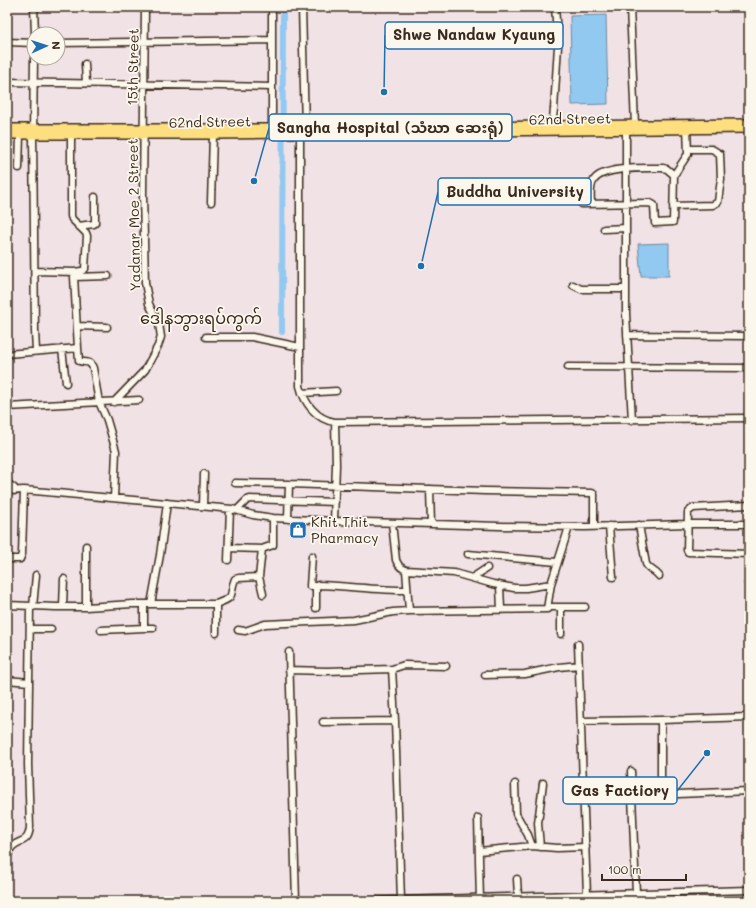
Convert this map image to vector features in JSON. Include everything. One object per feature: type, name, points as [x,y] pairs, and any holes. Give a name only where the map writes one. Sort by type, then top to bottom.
[{"type":"main road","name":"62nd Street","points":[[7,128],[33,131],[71,132],[552,129],[688,127],[749,123]]},
{"type":"main road","name":"62nd Street","points":[[626,128],[635,125],[749,129]]},
{"type":"main road","name":"62nd Street","points":[[144,131],[213,135],[275,130]]},
{"type":"main road","name":"62nd Street","points":[[7,135],[20,135],[33,131]]},
{"type":"street","points":[[34,7],[35,26]]},
{"type":"street","name":"15th Street","points":[[144,131],[146,42],[145,7]]},
{"type":"street","points":[[272,7],[272,86],[275,130]]},
{"type":"street","points":[[302,7],[299,130],[300,386],[306,401],[316,413],[328,422],[749,418]]},
{"type":"street","points":[[552,129],[558,46],[555,7]]},
{"type":"street","points":[[630,7],[635,125]]},
{"type":"street","points":[[66,43],[272,40]]},
{"type":"street","points":[[7,42],[26,43]]},
{"type":"street","points":[[85,64],[86,83]]},
{"type":"street","points":[[34,66],[33,131],[36,351]]},
{"type":"street","points":[[7,82],[272,86]]},
{"type":"street","points":[[582,204],[653,204],[654,222],[673,222],[674,175],[686,157],[688,149],[688,127]]},
{"type":"street","points":[[626,128],[626,289],[632,420]]},
{"type":"street","name":"Yadanar Moe 2 Street","points":[[114,402],[145,370],[158,346],[161,337],[159,324],[149,304],[146,292],[143,194],[144,131]]},
{"type":"street","points":[[71,132],[71,216],[87,236],[85,269],[74,275]]},
{"type":"street","points":[[19,168],[20,135]]},
{"type":"street","points":[[211,202],[213,135]]},
{"type":"street","points":[[673,206],[713,205],[718,202],[721,179],[720,154],[712,149],[688,149]]},
{"type":"street","points":[[591,204],[591,185],[595,178],[599,175],[627,168],[663,168],[667,169],[674,175]]},
{"type":"street","points":[[78,226],[95,223],[95,197]]},
{"type":"street","points":[[604,229],[626,228]]},
{"type":"street","points":[[35,271],[74,275],[108,276]]},
{"type":"street","points":[[74,275],[79,361],[88,362],[92,365],[99,402],[107,420],[116,451],[114,498]]},
{"type":"street","points":[[573,286],[581,288],[626,289]]},
{"type":"street","points":[[77,326],[106,327]]},
{"type":"street","points":[[627,336],[749,336]]},
{"type":"street","points":[[206,337],[252,337],[300,347]]},
{"type":"street","points":[[7,354],[78,348]]},
{"type":"street","points":[[62,349],[66,384]]},
{"type":"street","points":[[568,367],[749,368]]},
{"type":"street","points":[[302,392],[336,391]]},
{"type":"street","points":[[7,407],[139,400]]},
{"type":"street","points":[[334,521],[336,486],[335,422]]},
{"type":"street","points":[[203,506],[204,474]]},
{"type":"street","points":[[7,483],[14,488],[10,491]]},
{"type":"street","points":[[235,483],[485,492],[593,493],[594,526]]},
{"type":"street","points":[[288,519],[289,484]]},
{"type":"street","points":[[430,489],[431,524]]},
{"type":"street","points":[[7,559],[20,559],[22,554],[24,490]]},
{"type":"street","points":[[10,491],[24,490],[203,506],[237,510],[253,515],[288,519],[569,527],[749,524]]},
{"type":"street","points":[[237,510],[247,500],[335,502]]},
{"type":"street","points":[[151,604],[160,555],[167,503]]},
{"type":"street","points":[[749,505],[693,508],[688,512],[687,524],[688,552],[749,554]]},
{"type":"street","points":[[228,560],[230,509]]},
{"type":"street","points":[[229,548],[262,549],[273,545],[273,518]]},
{"type":"street","points":[[392,523],[396,560],[400,567],[406,570],[448,572],[500,586],[520,588],[551,584]]},
{"type":"street","points":[[639,525],[646,564],[659,576]]},
{"type":"street","points":[[609,526],[613,577]]},
{"type":"street","points":[[547,609],[551,584],[569,527]]},
{"type":"street","points":[[86,546],[86,607]]},
{"type":"street","points":[[262,549],[259,577],[263,594]]},
{"type":"street","points":[[468,554],[557,562]]},
{"type":"street","points":[[312,556],[310,586],[346,586],[378,590],[407,590]]},
{"type":"street","points":[[472,578],[487,568]]},
{"type":"street","points":[[406,570],[409,611]]},
{"type":"street","points":[[7,857],[13,846],[23,842],[29,833],[30,629],[36,575]]},
{"type":"street","points":[[7,606],[86,607],[144,604],[216,604],[231,596],[235,579],[259,577]]},
{"type":"street","points":[[63,607],[64,579]]},
{"type":"street","points":[[316,586],[316,608]]},
{"type":"street","points":[[500,586],[501,609]]},
{"type":"street","points":[[144,604],[144,628]]},
{"type":"street","points":[[216,604],[216,633]]},
{"type":"street","points":[[561,607],[561,634]]},
{"type":"street","points":[[238,630],[251,630],[265,624],[354,620],[393,612],[585,607]]},
{"type":"street","points":[[101,630],[153,628]]},
{"type":"street","points":[[30,629],[51,629]]},
{"type":"street","points":[[578,644],[587,895]]},
{"type":"street","points":[[289,652],[296,901]]},
{"type":"street","points":[[290,670],[327,671],[392,669],[404,665],[446,666]]},
{"type":"street","points":[[485,675],[525,674],[563,666],[579,665]]},
{"type":"street","points":[[392,669],[401,900]]},
{"type":"street","points":[[7,680],[29,682]]},
{"type":"street","points":[[581,721],[749,717]]},
{"type":"street","points":[[661,720],[661,794]]},
{"type":"street","points":[[323,722],[395,721]]},
{"type":"street","points":[[631,771],[636,893]]},
{"type":"street","points":[[540,847],[538,823],[543,783]]},
{"type":"street","points":[[514,784],[516,814],[532,846]]},
{"type":"street","points":[[583,798],[749,791]]},
{"type":"street","points":[[478,818],[480,900]]},
{"type":"street","points":[[479,851],[532,846],[586,847]]},
{"type":"street","points":[[517,879],[518,896]]},
{"type":"street","points":[[370,901],[480,900],[518,896],[749,890]]},
{"type":"water","points":[[606,15],[608,104],[572,105],[570,16]]},
{"type":"water","points":[[669,243],[669,276],[641,276],[638,244]]},
{"type":"waterway","points":[[282,332],[283,7]]},
{"type":"place","name":"Shwe Nandaw Kyaung","points":[[384,92]]},
{"type":"place","name":"Sangha Hospital (သံဃာ ဆေးရုံ)","points":[[254,181]]},
{"type":"place","name":"Buddha University","points":[[421,266]]},
{"type":"place","name":"Khit Thit Pharmacy","points":[[298,530]]},
{"type":"place","name":"Gas Factiory","points":[[707,753]]},
{"type":"district","name":"ဒေါနဘွားရပ်ကွက်","points":[[201,318]]}]
